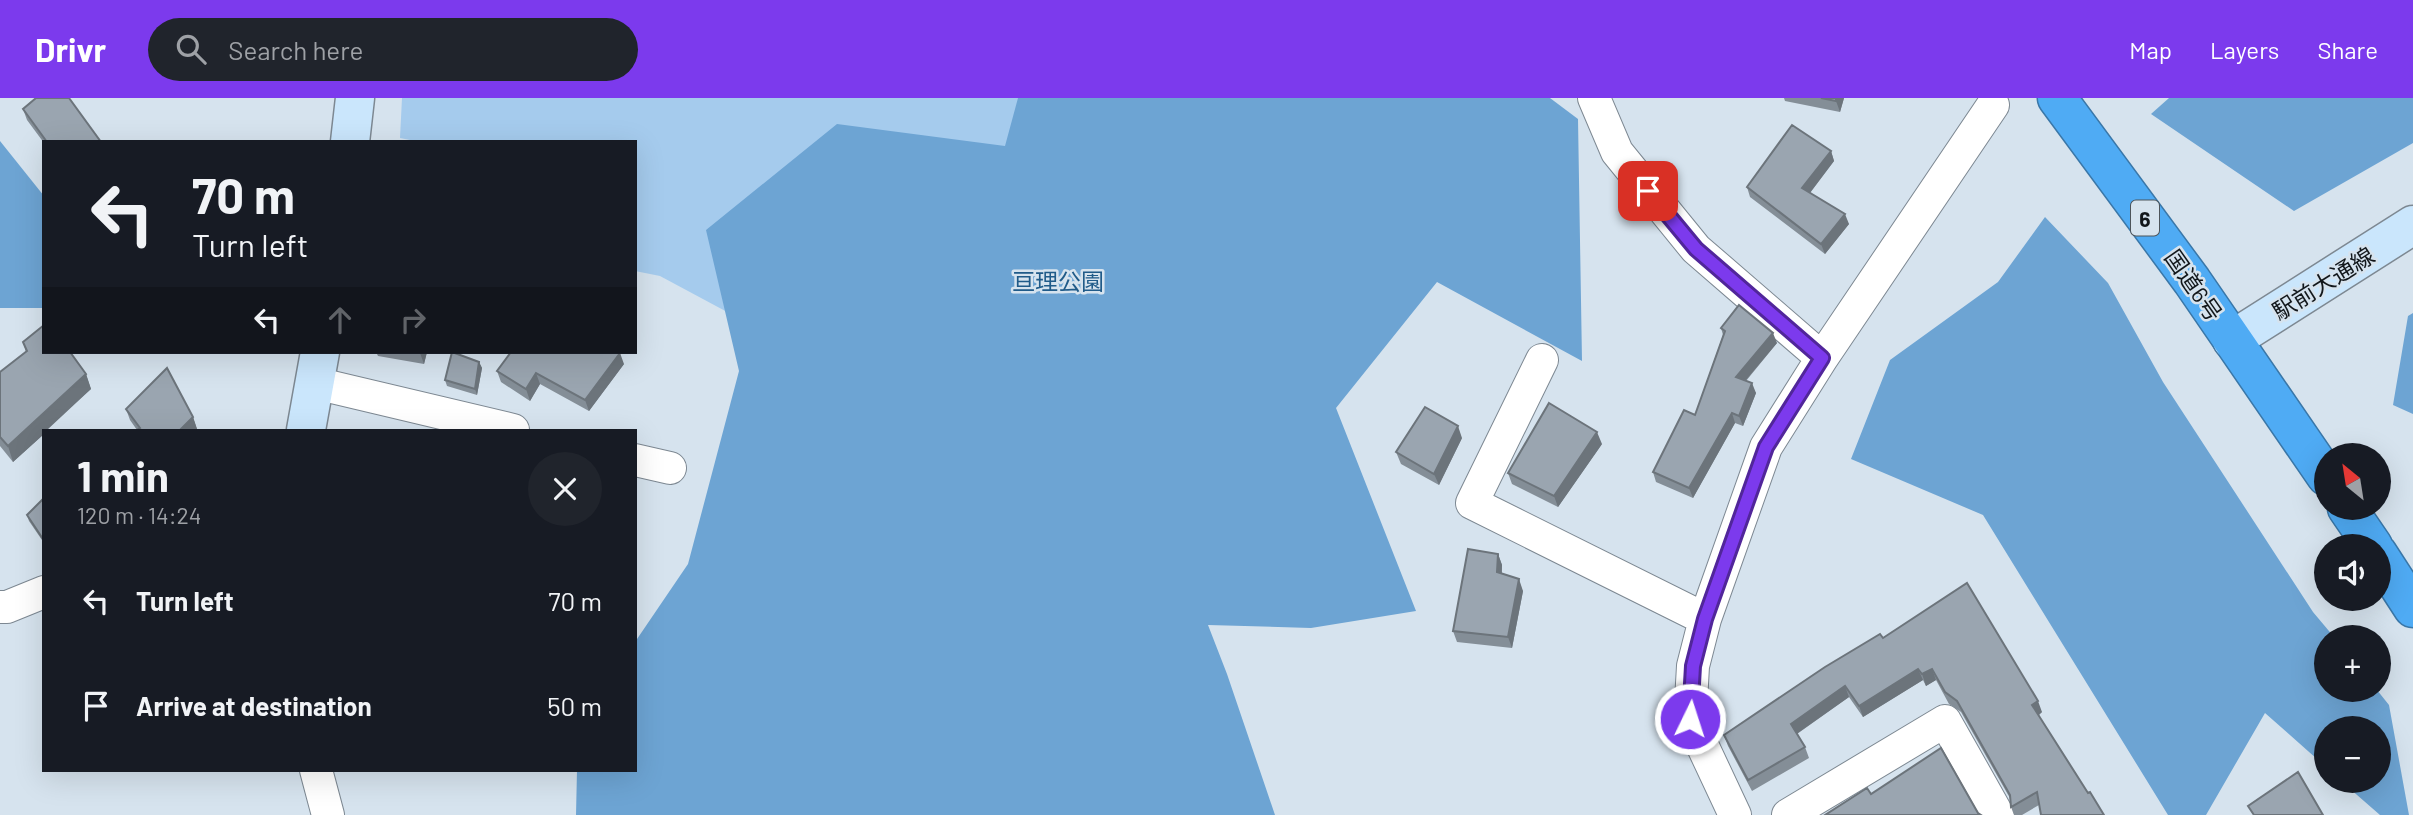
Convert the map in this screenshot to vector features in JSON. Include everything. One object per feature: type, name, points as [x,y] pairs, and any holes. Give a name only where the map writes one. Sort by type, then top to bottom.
[{"type":"highway","name":"国道6号","points":[[2057,98],[2314,459]]},
{"type":"highway","points":[[2391,574],[2413,608]]},
{"type":"main road","points":[[350,140],[355,98]]},
{"type":"main road","name":"駅前大通線","points":[[2232,340],[2413,225]]},
{"type":"main road","points":[[306,429],[317,367]]},
{"type":"street","points":[[1594,98],[1617,152],[1696,249],[1822,358]]},
{"type":"street","points":[[1735,815],[1690,719],[1693,666],[1705,619],[1766,447],[1822,358],[1993,105]]},
{"type":"street","points":[[1542,360],[1472,503],[1705,619]]},
{"type":"street","points":[[317,367],[510,429]]},
{"type":"street","points":[[637,460],[670,468]]},
{"type":"street","points":[[0,607],[7,607],[42,593]]},
{"type":"street","points":[[1788,815],[1945,721],[1998,815]]},
{"type":"street","points":[[317,772],[328,815]]},
{"type":"green space","name":"亘理公園","points":[[402,98],[1526,98],[1086,504],[660,276],[637,271],[637,140],[400,138]]},
{"type":"shaded area","points":[[1018,98],[1550,98],[1578,119],[1582,361],[1437,282],[1336,408],[1416,611],[1311,628],[1208,625],[1275,815],[576,815],[577,772],[637,772],[637,639],[688,564],[739,371],[706,230],[837,124],[1005,146]]},
{"type":"shaded area","points":[[2169,98],[2413,98],[2413,143],[2294,211],[2151,114]]},
{"type":"shaded area","points":[[0,141],[42,194],[42,308],[0,308]]},
{"type":"shaded area","points":[[2045,217],[2108,283],[2163,382],[2324,625],[2314,625],[2314,702],[2387,702],[2391,716],[2314,716],[2314,756],[2265,713],[2206,815],[2168,815],[1983,515],[1851,459],[1890,360],[1998,282]]},
{"type":"shaded area","points":[[2413,313],[2413,414],[2393,405],[2408,316]]},
{"type":"shaded area","points":[[2391,716],[2409,815],[2380,815],[2355,793],[2391,793]]},
{"type":"building","points":[[36,98],[69,98],[100,140],[46,140],[23,109]]},
{"type":"building","points":[[1792,125],[1831,151],[1802,188],[1845,214],[1821,244],[1747,187]]},
{"type":"building","points":[[1739,305],[1773,333],[1736,377],[1752,383],[1739,416],[1732,413],[1689,488],[1653,472],[1684,410],[1695,415],[1725,331],[1721,328]]},
{"type":"building","points":[[42,327],[42,354],[71,354],[86,374],[8,446],[0,437],[0,372],[27,351],[23,342]]},
{"type":"building","points":[[452,354],[479,362],[475,389],[445,380]]},
{"type":"building","points":[[510,354],[619,354],[585,400],[536,373],[526,389],[497,371]]},
{"type":"building","points":[[167,368],[193,417],[181,429],[138,429],[126,409]]},
{"type":"building","points":[[1549,403],[1597,432],[1554,496],[1508,473]]},
{"type":"building","points":[[1425,407],[1458,426],[1434,474],[1396,452]]},
{"type":"building","points":[[42,500],[42,538],[27,515]]},
{"type":"building","points":[[1468,549],[1498,554],[1497,572],[1519,579],[1508,637],[1453,631]]},
{"type":"building","points":[[1967,583],[2038,701],[2032,705],[2104,815],[2041,815],[2037,792],[2011,807],[2010,795],[1957,701],[1945,692],[1932,669],[1922,674],[1918,669],[1859,706],[1845,686],[1791,724],[1805,747],[1748,780],[1724,735],[1825,667],[1880,634],[1883,638]]},
{"type":"building","points":[[1941,748],[1981,815],[1825,815],[1867,788],[1871,794]]},
{"type":"building","points":[[2298,772],[2323,815],[2254,815],[2248,806]]},
{"type":"route","points":[[1648,191],[1696,249],[1822,358],[1766,447],[1705,619],[1693,666],[1690,719]]}]
